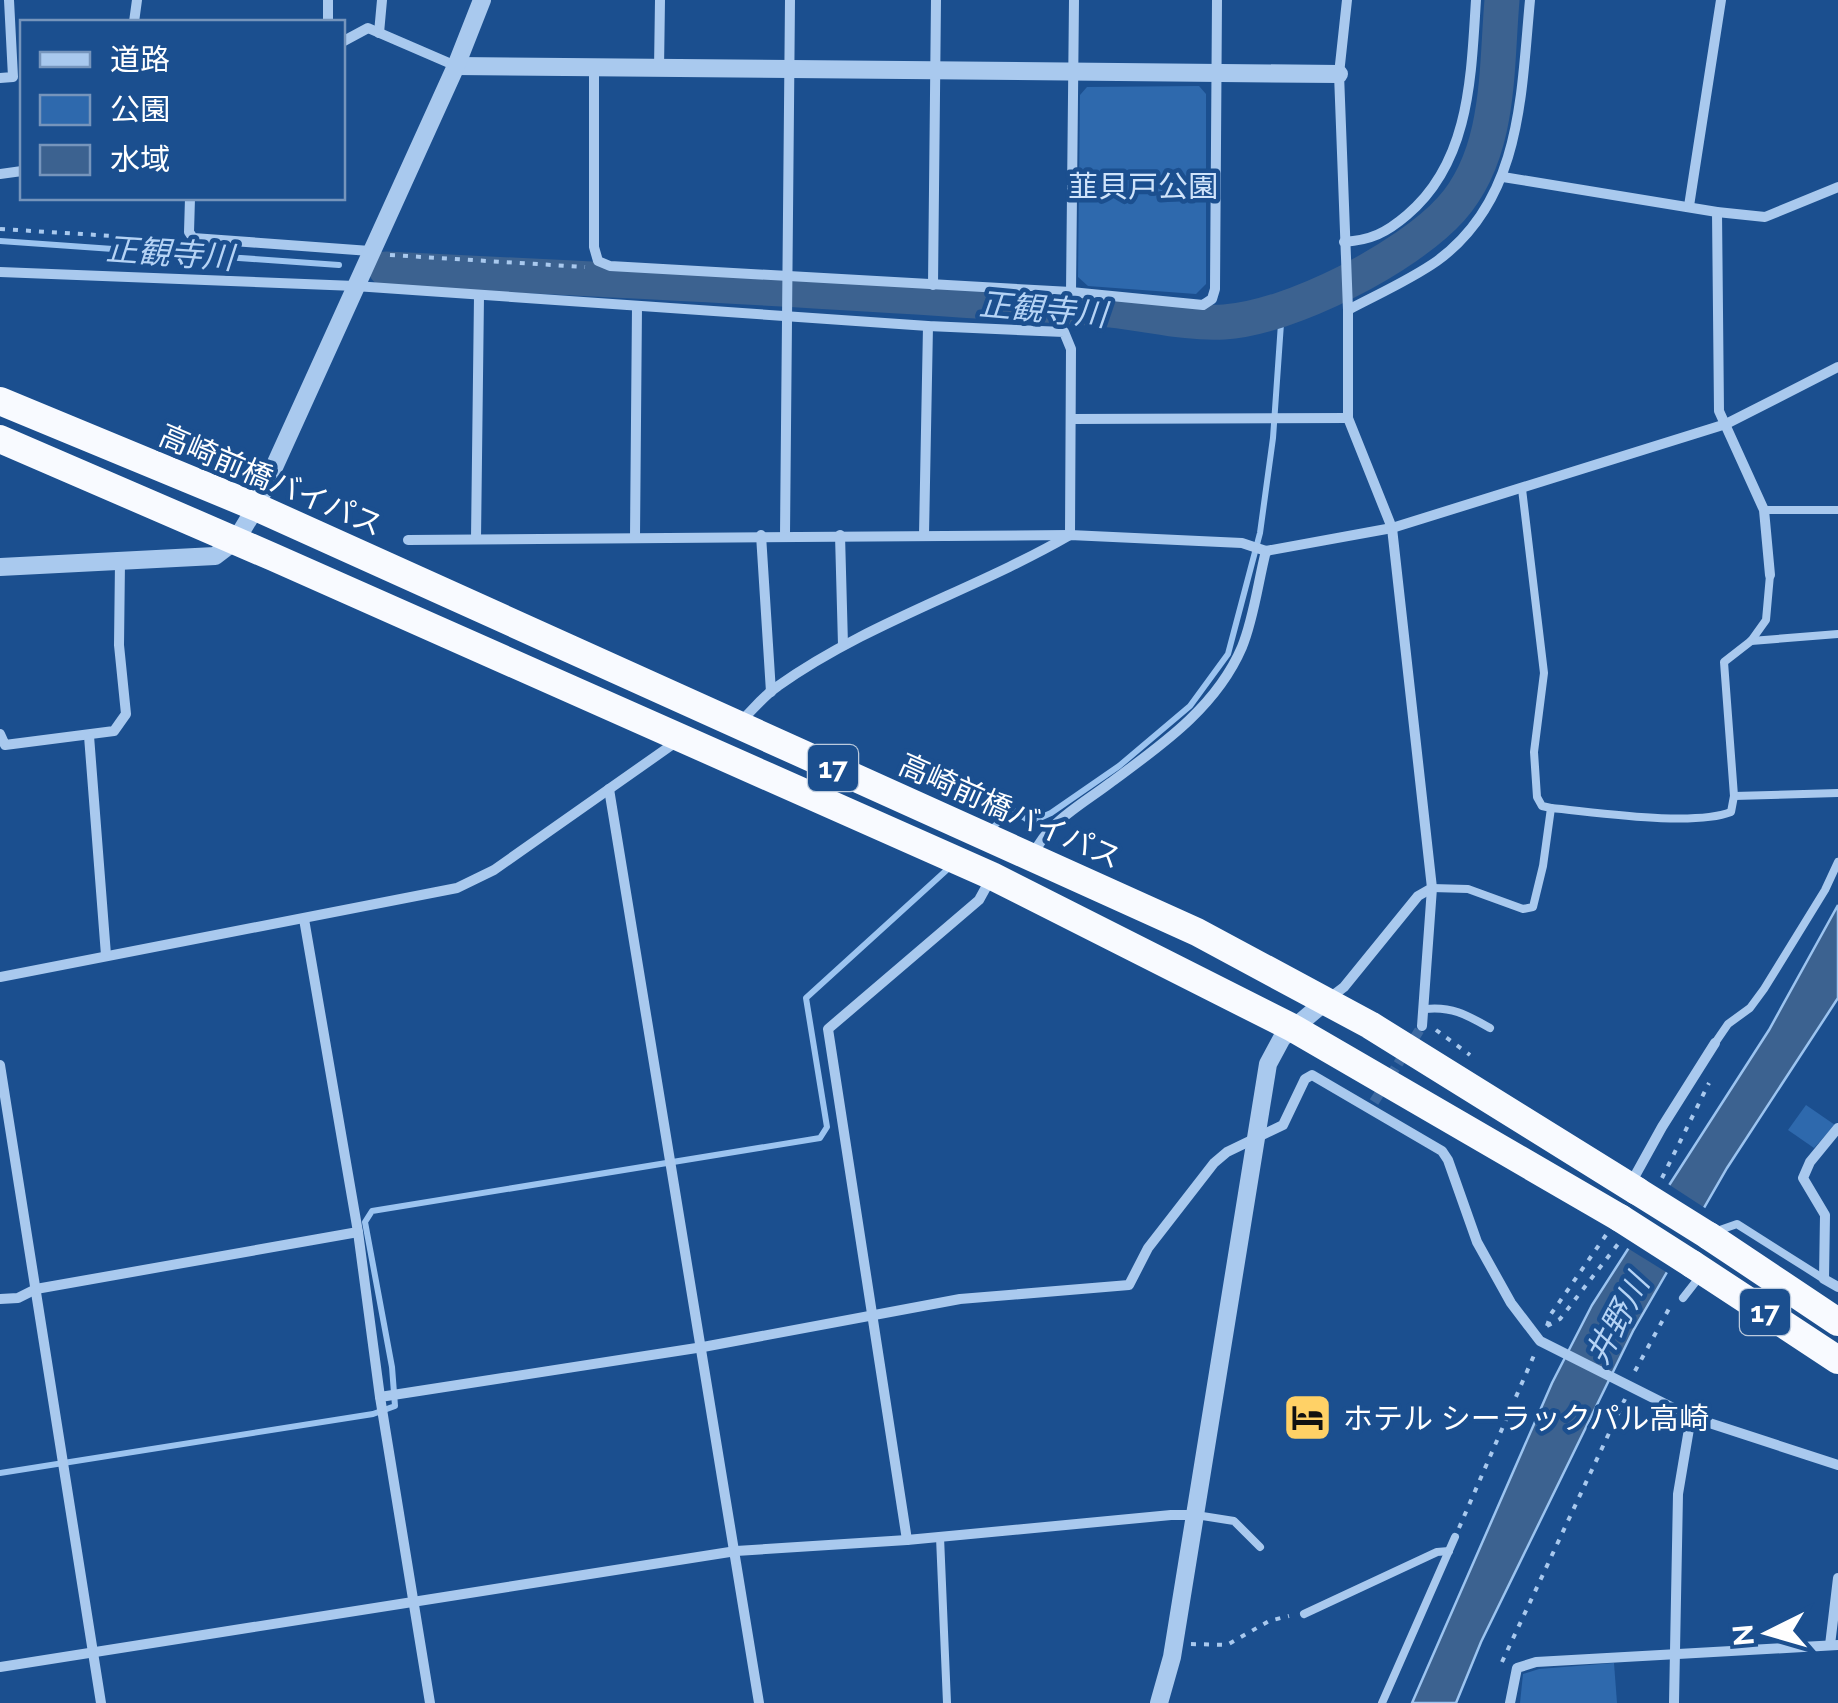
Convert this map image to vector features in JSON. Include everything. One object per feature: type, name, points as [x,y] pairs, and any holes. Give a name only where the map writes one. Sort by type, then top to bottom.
[{"type":"highway","name":"高崎前橋バイパス","points":[[0,401],[256,506],[1197,932],[1327,1000],[1709,1236],[1838,1322]]},
{"type":"highway","name":"17","points":[[0,439],[992,876],[1292,1027],[1614,1224],[1698,1268],[1838,1360]]},
{"type":"street","points":[[0,78],[13,77],[17,37],[9,0]]},
{"type":"street","points":[[379,33],[382,0]]},
{"type":"street","points":[[0,567],[215,556],[236,540],[256,506],[456,66],[482,0]]},
{"type":"street","points":[[659,68],[660,0]]},
{"type":"street","points":[[785,534],[790,0]]},
{"type":"street","points":[[933,284],[936,0]]},
{"type":"street","points":[[1072,292],[1074,0]]},
{"type":"street","points":[[594,68],[594,247],[598,261],[610,266],[1072,292],[1203,305],[1212,299],[1215,289],[1217,0]]},
{"type":"street","points":[[1348,0],[1338,74],[1348,310],[1348,418],[1392,528],[1432,888],[1427,1027]]},
{"type":"street","points":[[1344,242],[1372,240],[1395,225],[1420,203],[1445,169],[1465,114],[1476,0]]},
{"type":"street","points":[[1348,310],[1438,260],[1490,202],[1517,128],[1530,0]]},
{"type":"street","points":[[1689,206],[1721,0]]},
{"type":"street","points":[[345,40],[368,28],[456,66],[1338,74]]},
{"type":"street","points":[[1502,176],[1717,212],[1765,216],[1838,187]]},
{"type":"street","points":[[190,200],[192,238],[370,251]]},
{"type":"street","points":[[1717,212],[1720,411],[1764,510],[1770,576]]},
{"type":"street","points":[[0,272],[355,286],[1064,332],[1070,349],[1070,535]]},
{"type":"street","points":[[476,539],[479,296]]},
{"type":"street","points":[[635,537],[637,306]]},
{"type":"street","points":[[924,534],[928,326]]},
{"type":"street","points":[[408,540],[785,534],[1070,535],[1244,544],[1265,550],[1392,528],[1726,424],[1838,367]]},
{"type":"street","points":[[1072,419],[1348,418]]},
{"type":"street","points":[[840,534],[843,645]]},
{"type":"street","points":[[761,535],[771,692]]},
{"type":"street","points":[[736,726],[771,692],[843,645],[1070,535]]},
{"type":"street","points":[[1032,856],[1048,829],[1160,746],[1219,687],[1243,644],[1265,550]]},
{"type":"street","points":[[0,734],[4,745],[90,736],[114,731],[126,714],[119,645],[120,562]]},
{"type":"street","points":[[90,736],[106,955]]},
{"type":"street","points":[[0,977],[458,888],[494,870],[682,738]]},
{"type":"street","points":[[609,789],[759,1703]]},
{"type":"street","points":[[907,1540],[828,1029],[979,900],[992,876]]},
{"type":"street","points":[[1159,1703],[1172,1657],[1268,1064],[1292,1027],[1344,986],[1418,896],[1432,888]]},
{"type":"street","points":[[304,919],[358,1232],[380,1397],[430,1703]]},
{"type":"street","points":[[1633,1189],[1662,1126],[1715,1043]]},
{"type":"street","points":[[0,1065],[101,1703]]},
{"type":"street","points":[[380,1397],[703,1347],[960,1299],[1128,1285],[1148,1248],[1214,1163],[1227,1152],[1283,1124],[1306,1080],[1312,1076],[1371,1106],[1442,1151],[1476,1242],[1511,1303],[1542,1343],[1625,1391],[1691,1418],[1838,1465]]},
{"type":"street","points":[[1838,1128],[1810,1162],[1803,1178],[1825,1215],[1824,1278],[1838,1287]]},
{"type":"street","points":[[0,1299],[18,1298],[36,1289],[358,1232]]},
{"type":"street","points":[[1674,1703],[1678,1494],[1691,1418]]},
{"type":"street","points":[[0,1666],[736,1551],[1194,1515]]},
{"type":"street","points":[[1510,1703],[1516,1668],[1536,1662],[1834,1645],[1838,1578]]},
{"type":"lane","points":[[1522,489],[1544,674],[1534,752],[1534,777],[1542,806],[1638,817],[1710,817],[1732,812],[1724,662],[1751,640],[1766,620],[1770,576]]},
{"type":"lane","points":[[1764,510],[1838,510]]},
{"type":"lane","points":[[1751,640],[1838,634]]},
{"type":"lane","points":[[1734,796],[1838,793]]},
{"type":"lane","points":[[1432,888],[1468,889],[1523,909],[1533,907],[1544,866],[1551,808]]},
{"type":"lane","points":[[1715,1043],[1764,989],[1838,862]]},
{"type":"lane","points":[[1425,1009],[1459,1010],[1490,1028]]},
{"type":"lane","points":[[1709,1236],[1737,1224],[1824,1278]]},
{"type":"lane","points":[[1683,1298],[1698,1268]]},
{"type":"lane","points":[[1194,1515],[1234,1522],[1260,1547]]},
{"type":"lane","points":[[940,1537],[947,1703]]},
{"type":"lane","points":[[1382,1703],[1455,1537]]},
{"type":"lane","points":[[1304,1614],[1437,1552],[1449,1550]]},
{"type":"path","points":[[0,229],[192,238]]},
{"type":"path","points":[[370,251],[585,267],[598,261]]},
{"type":"path","points":[[1427,1027],[1470,1054]]},
{"type":"path","points":[[1455,1537],[1542,1343],[1551,1314],[1614,1224]]},
{"type":"path","points":[[1634,1374],[1674,1300],[1683,1298]]},
{"type":"path","points":[[1547,1326],[1560,1319]]},
{"type":"path","points":[[1500,1671],[1503,1656],[1625,1391]]},
{"type":"path","points":[[1191,1644],[1227,1645],[1269,1621],[1304,1614]]},
{"type":"green space","name":"韮貝戸公園","points":[[1199,86],[1206,94],[1206,284],[1196,294],[1088,286],[1078,277],[1080,95],[1087,87]]},
{"type":"green space","points":[[1806,1105],[1835,1125],[1814,1148],[1788,1130]]},
{"type":"green space","points":[[1614,1663],[1617,1703],[1520,1703],[1523,1674],[1539,1669]]},
{"type":"water","name":"井野川","points":[[1838,905],[1838,998],[1727,1168],[1633,1331],[1481,1642],[1456,1703],[1412,1703],[1552,1383],[1592,1305],[1769,1030]]},
{"type":"pier","points":[[1665,1182],[1708,1210],[1671,1275],[1624,1246]]},
{"type":"waterway","name":"正観寺川","points":[[386,269],[1054,305],[1196,322],[1251,318],[1281,310],[1346,282],[1406,247],[1451,209],[1467,187],[1488,137],[1502,0]]},
{"type":"waterway","name":"正観寺川","points":[[0,241],[339,265]]},
{"type":"waterway","points":[[989,831],[1012,810],[1031,822],[1051,813],[1119,766],[1190,706],[1228,654],[1260,533],[1273,438],[1282,309]]},
{"type":"waterway","points":[[0,1473],[373,1414],[395,1406],[392,1367],[365,1222],[372,1211],[820,1138],[827,1127],[806,998],[950,867]]},
{"type":"tunnel","points":[[1374,1102],[1422,1026]]},
{"type":"place","name":"ホテル シーラックパル高崎","points":[[1308,1418]]}]
